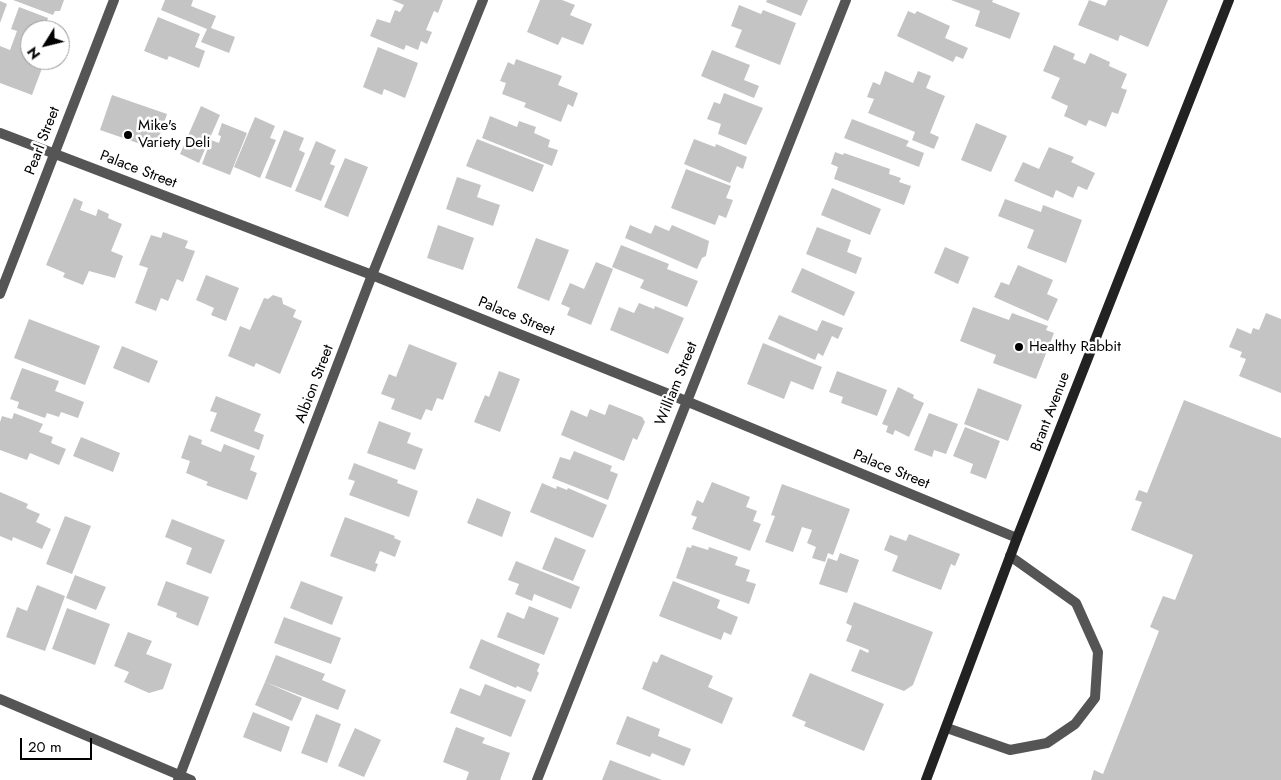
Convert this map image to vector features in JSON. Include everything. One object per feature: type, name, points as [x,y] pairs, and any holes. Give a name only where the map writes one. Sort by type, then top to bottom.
[{"type":"main road","name":"Brant Avenue","points":[[926,780],[1010,556],[1229,0]]},
{"type":"street","name":"Pearl Street","points":[[0,294],[114,0]]},
{"type":"street","name":"Albion Street","points":[[179,778],[372,276],[483,0]]},
{"type":"street","name":"William Street","points":[[536,780],[846,0]]},
{"type":"street","name":"Palace Street","points":[[0,133],[372,276],[686,401],[1017,538]]},
{"type":"street","points":[[947,728],[1010,750],[1047,742],[1074,724],[1095,698],[1098,652],[1076,603],[1010,556]]},
{"type":"street","points":[[0,699],[179,778],[191,780]]},
{"type":"building","points":[[13,0],[64,0],[60,11],[55,11],[53,15]]},
{"type":"building","points":[[165,0],[193,0],[191,6],[216,16],[211,28],[235,37],[229,53],[201,42],[207,29],[161,10]]},
{"type":"building","points":[[392,0],[443,0],[438,13],[434,11],[426,30],[432,32],[427,44],[421,41],[418,50],[406,45],[404,50],[370,36],[377,19],[390,23],[395,10],[400,12],[404,5]]},
{"type":"building","points":[[540,0],[562,0],[575,5],[570,15],[592,24],[583,45],[562,37],[558,45],[527,32]]},
{"type":"building","points":[[767,0],[808,0],[801,16],[766,2]]},
{"type":"building","points":[[951,0],[993,0],[992,2],[1020,13],[1010,39],[975,26],[980,11]]},
{"type":"building","points":[[1089,0],[1105,6],[1108,0],[1168,0],[1148,47],[1120,35],[1118,41],[1078,25]]},
{"type":"building","points":[[0,1],[7,4],[0,23]]},
{"type":"building","points":[[739,5],[761,14],[763,10],[796,23],[780,65],[735,47],[742,30],[731,26]]},
{"type":"building","points":[[19,7],[48,18],[47,20],[20,20],[20,70],[41,70],[32,95],[0,83],[0,46],[10,50],[17,31],[11,29]]},
{"type":"building","points":[[908,11],[915,14],[917,11],[950,26],[945,38],[968,48],[963,59],[956,56],[953,62],[897,36]]},
{"type":"building","points":[[158,17],[200,34],[195,47],[205,51],[199,68],[169,56],[167,60],[144,51]]},
{"type":"building","points":[[1054,45],[1075,54],[1073,59],[1085,64],[1090,53],[1110,62],[1109,66],[1127,74],[1121,88],[1127,90],[1118,114],[1112,112],[1106,127],[1089,120],[1086,126],[1064,116],[1068,106],[1051,98],[1060,78],[1043,71]]},
{"type":"building","points":[[378,47],[418,63],[405,98],[384,89],[382,95],[363,87]]},
{"type":"building","points":[[712,50],[750,65],[744,80],[759,86],[754,98],[701,76]]},
{"type":"building","points":[[516,59],[562,76],[558,85],[578,93],[573,107],[568,104],[561,122],[524,107],[526,103],[502,94],[506,83],[500,81],[508,62],[514,65]]},
{"type":"building","points":[[885,71],[913,83],[918,71],[931,76],[926,88],[945,96],[930,133],[939,137],[934,149],[912,140],[915,132],[868,113],[874,99],[867,97],[873,82],[880,85]]},
{"type":"building","points":[[724,93],[763,108],[746,145],[718,134],[721,124],[707,119],[714,102],[720,104]]},
{"type":"building","points":[[112,95],[167,114],[155,149],[100,130]]},
{"type":"building","points":[[201,106],[220,115],[199,163],[180,154]]},
{"type":"building","points":[[490,116],[517,127],[519,121],[536,127],[534,133],[550,140],[548,147],[558,150],[552,166],[482,138]]},
{"type":"building","points":[[255,117],[275,126],[270,138],[276,140],[260,178],[234,167]]},
{"type":"building","points":[[852,119],[909,141],[906,146],[924,153],[919,167],[844,138]]},
{"type":"building","points":[[222,123],[247,133],[230,175],[202,164],[211,140],[219,143],[221,136],[218,135]]},
{"type":"building","points":[[976,123],[1007,136],[991,172],[961,160]]},
{"type":"building","points":[[284,130],[304,138],[299,150],[305,153],[291,188],[265,178]]},
{"type":"building","points":[[477,139],[544,165],[533,192],[466,166]]},
{"type":"building","points":[[694,139],[715,147],[716,144],[747,157],[743,169],[737,166],[730,183],[684,164]]},
{"type":"building","points":[[316,141],[336,150],[330,164],[335,166],[321,201],[295,191]]},
{"type":"building","points":[[1049,147],[1074,157],[1071,162],[1095,173],[1087,190],[1078,186],[1073,198],[1056,190],[1053,198],[1014,181],[1023,162],[1039,169]]},
{"type":"building","points":[[835,152],[843,155],[844,153],[890,169],[889,174],[901,178],[899,182],[911,186],[904,205],[834,179],[838,167],[831,164]]},
{"type":"building","points":[[345,158],[368,167],[348,217],[324,207]]},
{"type":"building","points":[[686,169],[731,186],[726,198],[733,200],[726,218],[719,215],[715,225],[671,208]]},
{"type":"building","points":[[457,177],[481,185],[477,197],[500,205],[493,226],[446,209]]},
{"type":"building","points":[[832,188],[881,209],[870,235],[821,215]]},
{"type":"building","points":[[74,198],[83,202],[80,210],[96,216],[98,209],[109,214],[108,218],[122,224],[111,251],[123,256],[115,278],[89,271],[83,285],[63,277],[65,273],[46,265]]},
{"type":"building","points":[[1005,199],[1041,212],[1043,205],[1082,220],[1066,263],[1027,248],[1034,230],[998,216]]},
{"type":"building","points":[[438,225],[474,238],[463,270],[427,258]]},
{"type":"building","points":[[630,225],[651,234],[655,225],[669,231],[672,225],[709,241],[706,256],[702,258],[697,269],[625,238]]},
{"type":"building","points":[[817,227],[851,240],[847,252],[862,258],[856,274],[806,254]]},
{"type":"building","points":[[163,232],[188,241],[185,248],[195,251],[183,282],[177,279],[168,301],[161,298],[156,311],[135,303],[148,268],[139,265],[151,235],[161,238]]},
{"type":"building","points":[[536,238],[569,250],[549,301],[517,288]]},
{"type":"building","points":[[621,245],[669,264],[667,269],[698,281],[687,307],[640,288],[644,280],[612,267]]},
{"type":"building","points":[[945,247],[969,257],[958,284],[934,273]]},
{"type":"building","points":[[596,262],[613,269],[591,325],[567,315],[570,308],[561,304],[570,283],[584,289]]},
{"type":"building","points":[[1018,265],[1053,280],[1047,294],[1058,299],[1048,321],[994,297],[1001,282],[1009,285]]},
{"type":"building","points":[[802,268],[855,292],[844,316],[791,292]]},
{"type":"building","points":[[206,275],[239,288],[226,321],[211,315],[214,308],[196,300]]},
{"type":"building","points":[[273,295],[282,298],[283,304],[296,310],[293,317],[302,321],[280,374],[256,363],[254,367],[228,356],[240,326],[250,330],[264,298],[268,299]]},
{"type":"building","points":[[639,303],[654,309],[655,306],[684,318],[668,354],[610,330],[619,307],[634,313]]},
{"type":"building","points":[[973,307],[1009,320],[1012,313],[1048,326],[1046,330],[1054,333],[1036,379],[993,363],[996,355],[960,341]]},
{"type":"building","points":[[1266,313],[1281,319],[1281,393],[1239,376],[1246,359],[1240,357],[1242,352],[1229,347],[1237,328],[1251,334],[1253,328],[1259,330]]},
{"type":"building","points":[[779,315],[817,331],[822,320],[843,328],[838,339],[832,336],[823,356],[818,353],[815,360],[768,339]]},
{"type":"building","points":[[29,319],[100,346],[85,385],[14,358]]},
{"type":"building","points":[[763,343],[822,367],[813,390],[791,381],[784,399],[747,384]]},
{"type":"building","points":[[409,344],[457,363],[443,400],[437,398],[432,411],[426,409],[421,420],[391,409],[395,399],[381,394],[389,374],[396,377]]},
{"type":"building","points":[[122,346],[158,361],[149,383],[113,368]]},
{"type":"building","points":[[22,368],[59,381],[55,391],[84,402],[78,418],[61,412],[59,417],[47,413],[45,418],[17,408],[19,402],[10,399]]},
{"type":"building","points":[[499,371],[520,379],[500,432],[474,422],[485,395],[489,397]]},
{"type":"building","points":[[837,371],[887,390],[877,416],[841,403],[843,397],[829,392]]},
{"type":"building","points":[[898,387],[914,395],[913,398],[924,403],[909,437],[895,430],[893,435],[886,432],[888,426],[882,424]]},
{"type":"building","points":[[978,388],[1022,405],[1008,441],[964,424]]},
{"type":"building","points":[[216,396],[261,414],[254,431],[264,435],[259,450],[210,431],[217,413],[210,411]]},
{"type":"building","points":[[1184,400],[1281,438],[1281,780],[1091,780],[1094,770],[1103,774],[1159,631],[1150,627],[1163,596],[1175,600],[1193,555],[1131,530],[1142,502],[1135,500],[1139,490],[1147,493]]},
{"type":"building","points":[[609,404],[642,417],[645,422],[637,440],[633,438],[624,461],[561,435],[571,410],[587,417],[590,409],[605,415]]},
{"type":"building","points":[[14,413],[43,424],[39,432],[53,437],[51,443],[66,449],[59,465],[30,453],[27,460],[0,450],[0,422],[2,416],[12,419]]},
{"type":"building","points":[[929,413],[958,424],[946,454],[934,450],[932,457],[914,450]]},
{"type":"building","points":[[379,421],[411,433],[407,443],[423,449],[415,470],[367,453]]},
{"type":"building","points":[[965,427],[1000,441],[986,479],[970,473],[973,464],[953,456]]},
{"type":"building","points":[[189,435],[202,440],[201,444],[221,452],[224,444],[255,456],[250,470],[257,473],[247,500],[206,485],[208,482],[186,473],[190,461],[181,458]]},
{"type":"building","points":[[81,437],[120,453],[113,472],[73,456]]},
{"type":"building","points":[[574,451],[612,466],[610,471],[618,474],[608,500],[552,478],[560,457],[570,460]]},
{"type":"building","points":[[354,463],[398,480],[397,483],[418,491],[409,517],[349,495],[355,481],[348,479]]},
{"type":"building","points":[[712,482],[750,497],[746,507],[757,511],[753,521],[761,524],[750,551],[692,529],[697,517],[691,515],[697,500],[703,503]]},
{"type":"building","points":[[542,483],[556,489],[557,486],[567,490],[568,488],[607,505],[593,538],[530,512]]},
{"type":"building","points":[[782,484],[850,509],[833,555],[828,553],[825,562],[812,558],[816,547],[807,543],[812,530],[802,527],[793,552],[765,542],[775,516],[771,515]]},
{"type":"building","points":[[0,492],[28,504],[26,508],[40,514],[36,522],[51,529],[42,549],[13,537],[12,541],[0,536]]},
{"type":"building","points":[[477,498],[511,512],[502,537],[467,523]]},
{"type":"building","points":[[65,516],[91,526],[72,574],[46,564]]},
{"type":"building","points":[[345,517],[395,536],[394,538],[401,541],[395,557],[380,551],[375,563],[378,564],[375,572],[330,556]]},
{"type":"building","points":[[172,519],[225,540],[211,574],[186,564],[192,548],[165,537]]},
{"type":"building","points":[[909,534],[960,554],[955,566],[951,564],[941,590],[892,571],[898,556],[884,550],[890,535],[906,541]]},
{"type":"building","points":[[555,537],[586,550],[573,581],[542,569]]},
{"type":"building","points":[[692,545],[708,550],[709,547],[738,557],[735,565],[750,570],[746,581],[756,584],[749,604],[676,578],[687,547],[691,548]]},
{"type":"building","points":[[840,553],[859,560],[847,593],[819,584],[828,558],[837,561]]},
{"type":"building","points":[[516,561],[580,587],[571,609],[534,594],[532,601],[515,594],[519,584],[508,580]]},
{"type":"building","points":[[75,575],[106,587],[96,610],[66,598]]},
{"type":"building","points":[[166,581],[209,597],[198,626],[176,617],[177,613],[157,605]]},
{"type":"building","points":[[301,581],[343,597],[332,625],[290,608]]},
{"type":"building","points":[[673,581],[720,600],[717,608],[738,617],[731,635],[724,632],[721,640],[659,616]]},
{"type":"building","points":[[37,585],[65,596],[45,651],[6,637],[17,607],[27,611]]},
{"type":"building","points":[[854,602],[933,632],[913,685],[904,691],[851,671],[860,649],[868,653],[869,650],[846,641],[852,626],[846,623]]},
{"type":"building","points":[[529,606],[559,618],[544,655],[497,637],[507,612],[524,619]]},
{"type":"building","points":[[67,608],[110,624],[95,665],[52,649]]},
{"type":"building","points":[[284,617],[341,638],[331,664],[274,643]]},
{"type":"building","points":[[128,632],[152,641],[146,654],[172,664],[163,689],[149,693],[124,682],[129,672],[114,666]]},
{"type":"building","points":[[481,639],[540,664],[537,671],[539,673],[531,692],[517,686],[516,688],[469,668]]},
{"type":"building","points":[[661,654],[713,676],[708,687],[733,698],[722,724],[642,689],[653,661],[657,663]]},
{"type":"building","points":[[276,655],[325,674],[322,680],[346,690],[338,710],[265,682]]},
{"type":"building","points":[[810,673],[884,704],[864,751],[804,726],[806,722],[792,716]]},
{"type":"building","points":[[265,682],[302,698],[292,721],[255,705]]},
{"type":"building","points":[[485,684],[526,700],[511,737],[450,713],[460,688],[480,696]]},
{"type":"building","points":[[253,712],[290,727],[281,752],[243,737]]},
{"type":"building","points":[[316,714],[341,724],[327,763],[301,753]]},
{"type":"building","points":[[627,716],[660,729],[658,736],[691,749],[684,766],[652,753],[650,757],[616,744]]},
{"type":"building","points":[[456,727],[485,738],[482,743],[510,753],[500,780],[466,780],[469,772],[443,762]]},
{"type":"building","points":[[355,728],[381,740],[364,777],[338,766]]},
{"type":"building","points":[[610,760],[662,780],[602,780]]},
{"type":"place","name":"Mike's Variety Deli","points":[[128,135]]},
{"type":"place","name":"Healthy Rabbit","points":[[1019,347]]}]
